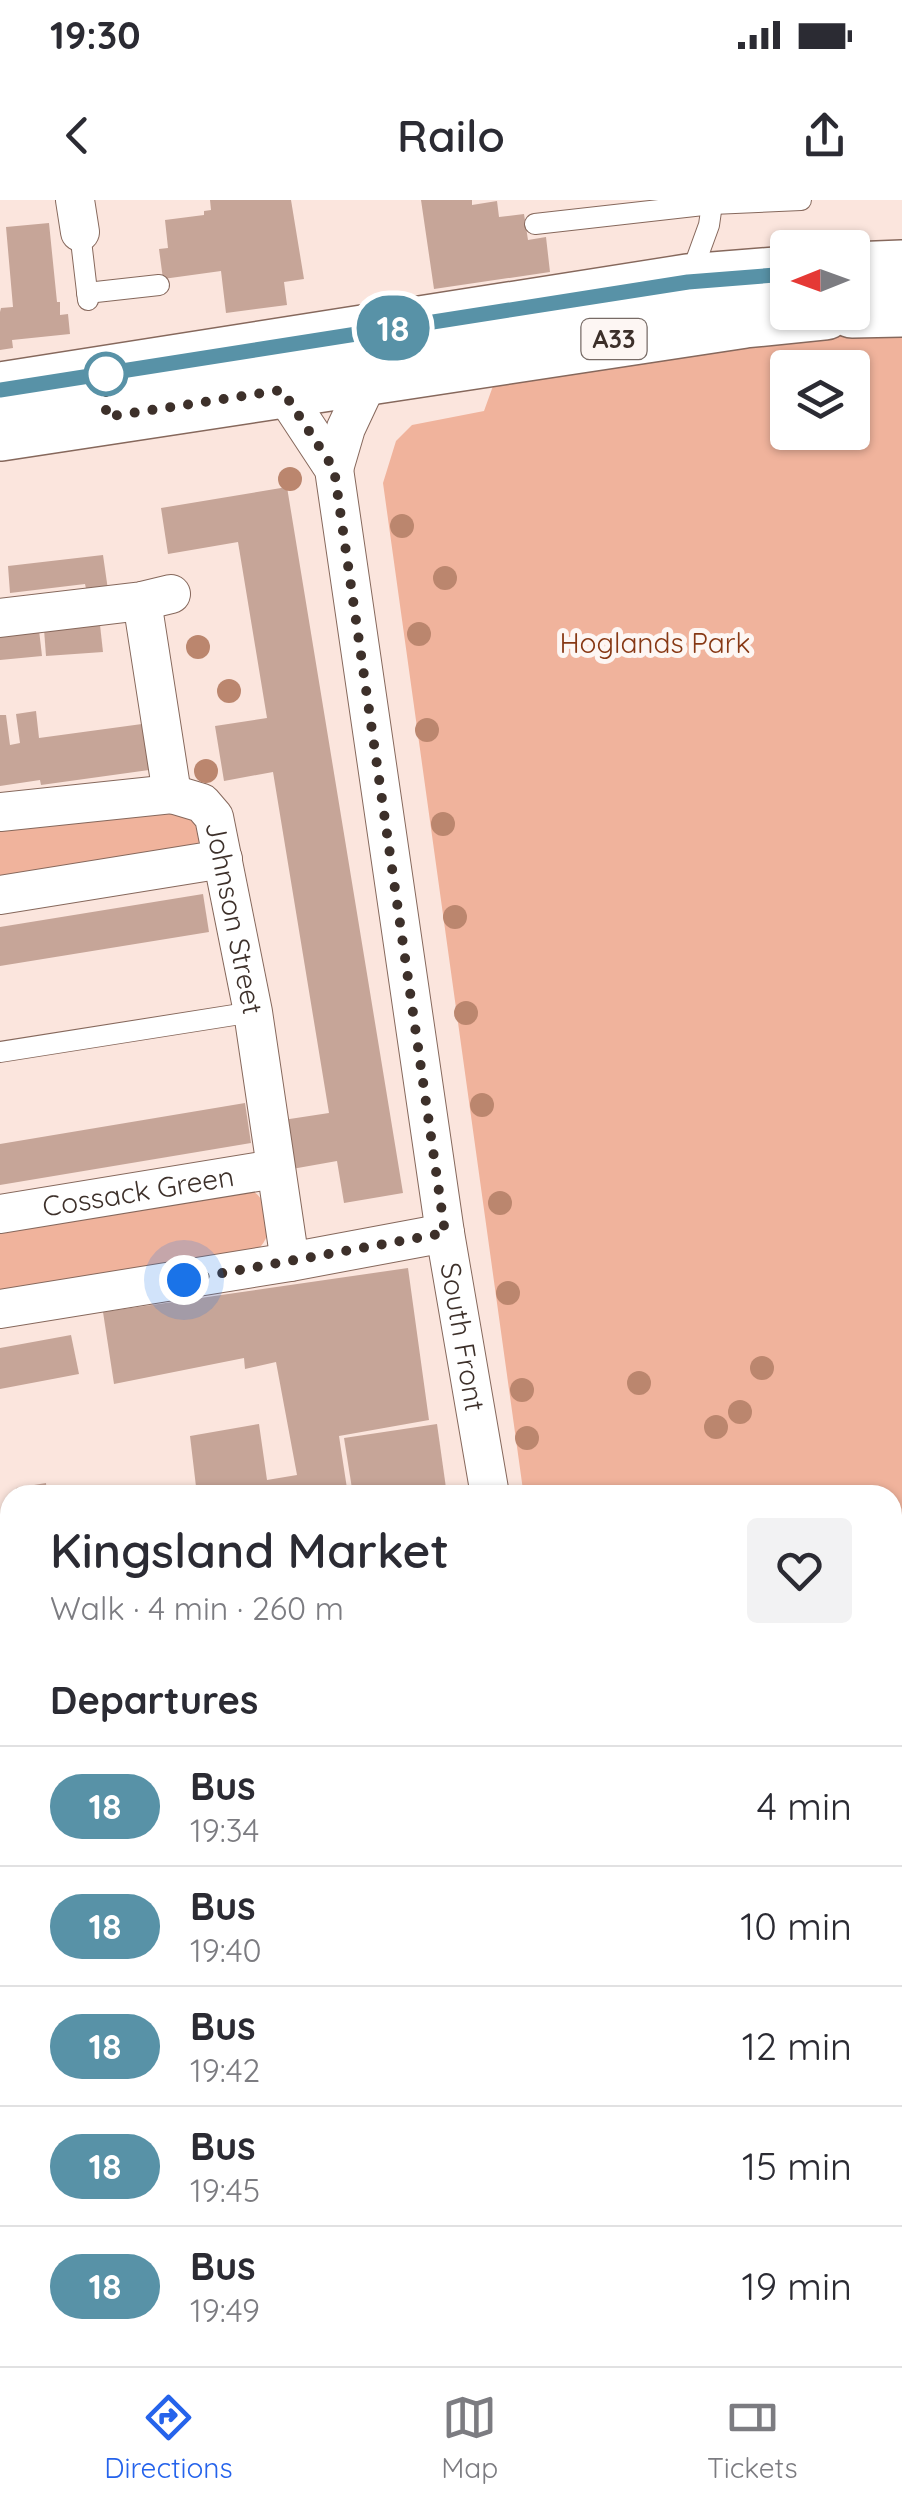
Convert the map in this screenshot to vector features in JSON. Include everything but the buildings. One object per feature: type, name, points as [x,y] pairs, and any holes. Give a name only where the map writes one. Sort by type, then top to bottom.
[{"type":"main road","points":[[870,269],[902,268]]},
{"type":"main road","name":"A33","points":[[0,433],[688,282],[770,275]]},
{"type":"main road","points":[[870,310],[902,309]]},
{"type":"main road","name":"A33","points":[[0,390],[289,368],[368,379],[770,318]]},
{"type":"street","name":"South Front","points":[[289,368],[334,469],[445,1233],[488,1485]]},
{"type":"street","name":"South Front","points":[[334,469],[346,428],[368,379]]},
{"type":"street","name":"Johnson Street","points":[[0,618],[156,598],[172,794],[202,803],[214,816],[253,1012],[290,1262]]},
{"type":"street","points":[[0,812],[172,794]]},
{"type":"street","points":[[0,895],[224,859]]},
{"type":"street","name":"Cossack Green","points":[[0,1214],[275,1169]]},
{"type":"street","points":[[0,1309],[445,1233]]},
{"type":"lane","points":[[535,224],[712,204],[801,200]]},
{"type":"lane","points":[[688,282],[710,225],[712,204]]},
{"type":"lane","points":[[79,209],[87,296],[158,285]]},
{"type":"lane","points":[[0,1052],[253,1012]]},
{"type":"green space","name":"Hoglands Park","points":[[846,333],[902,333],[902,1485],[522,1485],[383,483],[396,441],[412,425],[484,411],[493,386],[690,347]]},
{"type":"green space","points":[[164,809],[184,813],[202,824],[201,840],[190,851],[0,882],[0,824]]},
{"type":"green space","points":[[244,1186],[261,1199],[269,1218],[266,1237],[252,1254],[0,1297],[0,1227]]},
{"type":"bus line","name":"18","points":[[0,390],[688,282],[770,275]]},
{"type":"route","points":[[106,374],[106,417],[282,390],[334,469],[445,1233],[184,1280]]}]
